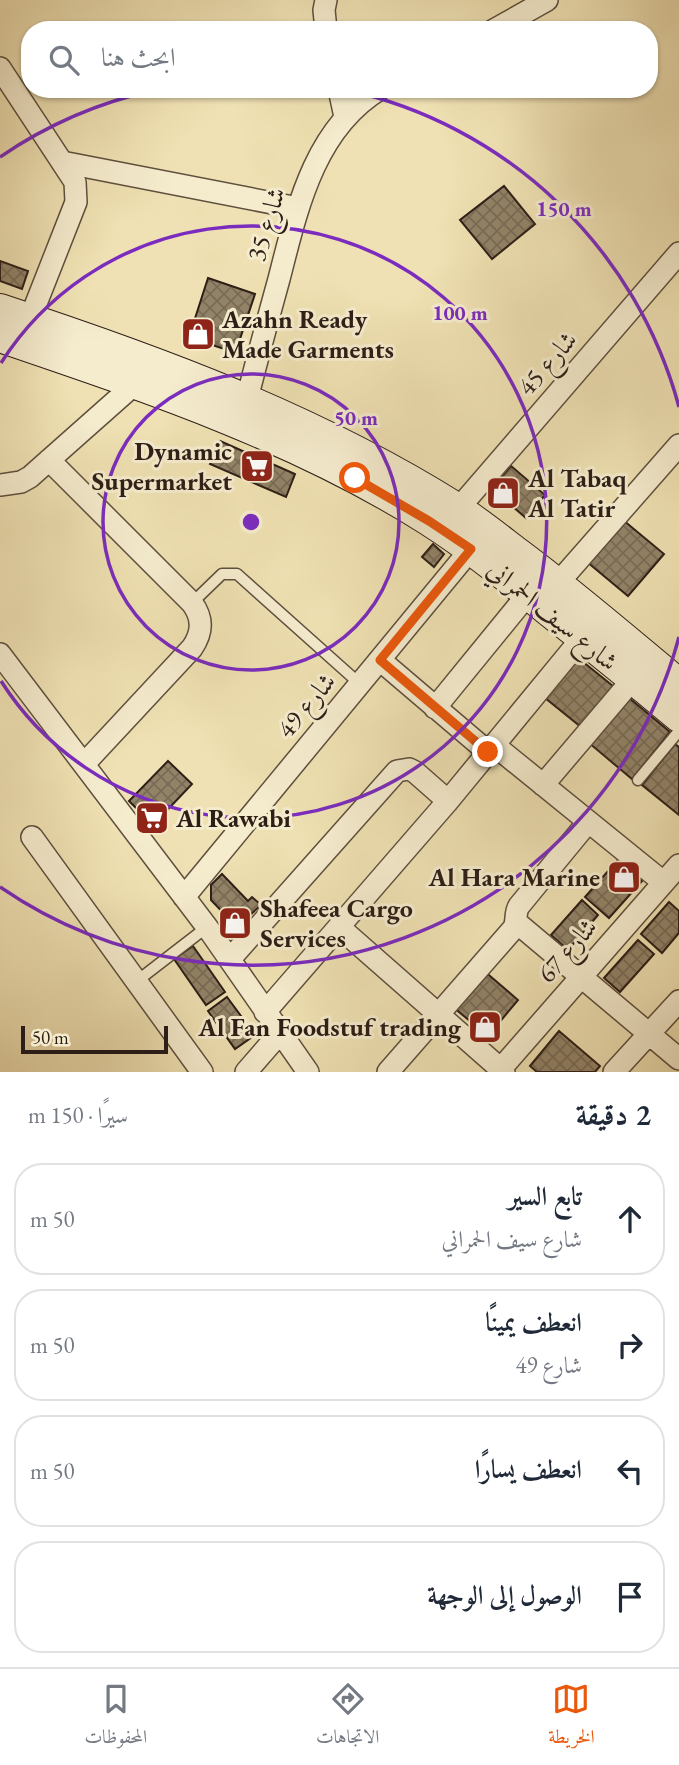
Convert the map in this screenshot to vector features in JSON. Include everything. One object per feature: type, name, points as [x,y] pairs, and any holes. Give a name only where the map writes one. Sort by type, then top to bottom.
[{"type":"street","points":[[325,21],[326,0]]},
{"type":"street","points":[[510,21],[547,0]]},
{"type":"street","points":[[0,68],[75,182],[76,202],[30,319]]},
{"type":"street","points":[[341,98],[345,117]]},
{"type":"street","name":"شارع 35","points":[[247,399],[298,208],[327,142],[345,117],[367,98]]},
{"type":"street","points":[[62,162],[298,208]]},
{"type":"street","name":"شارع 45","points":[[458,509],[679,253]]},
{"type":"street","name":"شارع سيف الحمراني","points":[[0,309],[136,355],[247,399],[334,438],[403,475],[458,509],[675,673]]},
{"type":"street","name":"شارع سيف الحمراني","points":[[0,337],[136,383],[282,443],[335,468],[429,521],[471,549],[679,717]]},
{"type":"street","points":[[0,485],[20,482],[30,477],[136,383]]},
{"type":"street","points":[[558,583],[679,445]]},
{"type":"street","points":[[49,460],[192,603],[198,611],[201,630],[192,648],[84,764]]},
{"type":"street","name":"شارع 49","points":[[184,897],[471,549]]},
{"type":"street","points":[[435,708],[528,594]]},
{"type":"street","points":[[265,1012],[447,802],[582,638]]},
{"type":"street","points":[[0,654],[208,928],[279,1034],[308,1072]]},
{"type":"street","points":[[380,660],[435,708],[543,785],[663,883]]},
{"type":"street","points":[[543,785],[633,679]]},
{"type":"street","points":[[230,959],[397,771],[403,769],[415,772],[447,802]]},
{"type":"street","points":[[388,1072],[513,929],[519,906],[588,822]]},
{"type":"street","points":[[33,837],[202,1072]]},
{"type":"street","name":"شارع 67","points":[[501,1071],[679,865]]},
{"type":"street","points":[[516,922],[679,1059]]},
{"type":"street","points":[[339,927],[501,1071]]},
{"type":"street","points":[[614,1072],[679,1001]]},
{"type":"street","points":[[246,1072],[279,1034]]},
{"type":"lane","points":[[192,603],[222,574],[237,574],[360,684]]},
{"type":"lane","points":[[638,780],[679,731]]},
{"type":"lane","points":[[137,981],[208,928]]},
{"type":"building","points":[[504,186],[535,224],[492,259],[460,220]]},
{"type":"building","points":[[0,261],[28,271],[22,289],[0,281]]},
{"type":"building","points":[[208,278],[255,294],[238,345],[224,349],[189,337]]},
{"type":"building","points":[[220,441],[295,474],[286,497],[210,464]]},
{"type":"building","points":[[511,466],[545,495],[526,518],[498,494],[496,483]]},
{"type":"building","points":[[623,520],[664,554],[628,596],[587,562]]},
{"type":"building","points":[[433,544],[444,554],[434,567],[422,557]]},
{"type":"building","points":[[572,653],[619,691],[586,731],[539,693]]},
{"type":"building","points":[[628,697],[670,732],[632,779],[589,743]]},
{"type":"building","points":[[675,744],[679,747],[679,815],[642,785]]},
{"type":"building","points":[[168,761],[192,784],[153,825],[129,801]]},
{"type":"building","points":[[618,860],[642,881],[609,918],[585,897]]},
{"type":"building","points":[[222,874],[248,901],[252,897],[261,905],[237,927],[211,900],[211,885]]},
{"type":"building","points":[[582,900],[598,915],[568,950],[551,935]]},
{"type":"building","points":[[669,902],[679,911],[679,933],[662,953],[641,934]]},
{"type":"building","points":[[638,940],[654,954],[620,992],[604,978]]},
{"type":"building","points":[[193,946],[225,992],[206,1005],[174,959]]},
{"type":"building","points":[[483,970],[518,1000],[488,1036],[453,1007]]},
{"type":"building","points":[[227,997],[255,1035],[235,1049],[208,1011]]},
{"type":"building","points":[[559,1031],[600,1066],[595,1072],[537,1072],[530,1066]]},
{"type":"place","name":"Azahn Ready Made Garments","points":[[198,334]]},
{"type":"place","name":"Dynamic Supermarket","points":[[257,466]]},
{"type":"place","name":"Al Tabaq Al Tatir","points":[[503,493]]},
{"type":"place","name":"Al Rawabi","points":[[152,818]]},
{"type":"place","name":"Al Hara Marine","points":[[624,877]]},
{"type":"place","name":"Shafeea Cargo Services","points":[[235,923]]},
{"type":"place","name":"Al Fan Foodstuf trading","points":[[485,1027]]},
{"type":"route","points":[[355,478],[471,549],[380,660],[488,752]]}]
